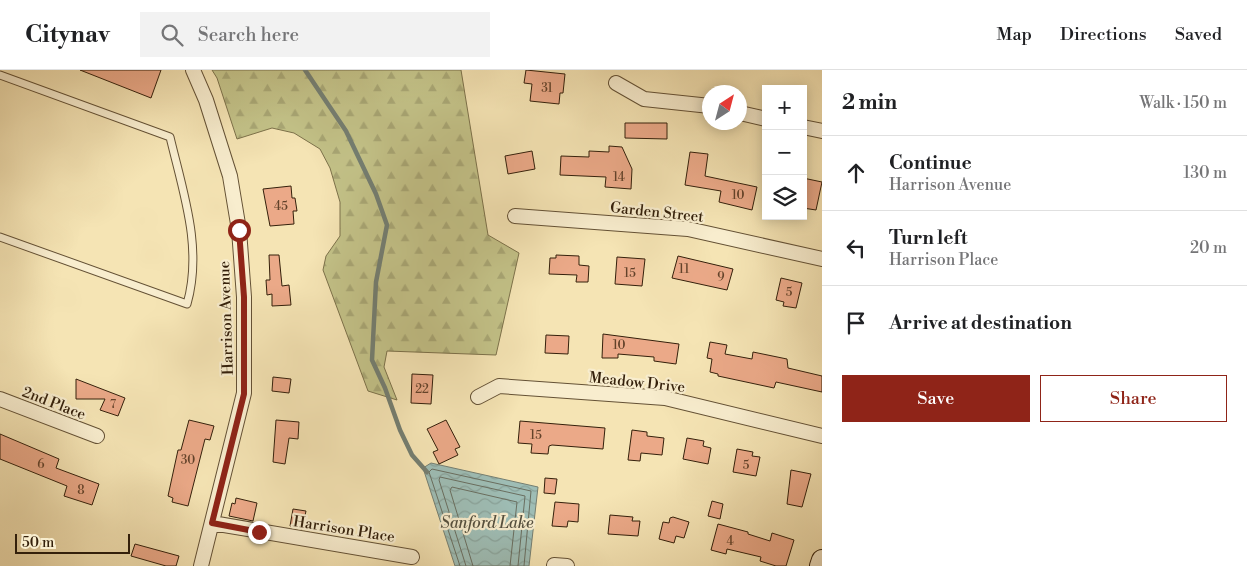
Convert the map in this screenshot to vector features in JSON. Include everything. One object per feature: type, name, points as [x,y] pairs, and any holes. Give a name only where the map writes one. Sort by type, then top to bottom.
[{"type":"street","name":"Harrison Avenue","points":[[193,70],[206,100],[230,176],[239,230],[244,297],[244,394],[201,566]]},
{"type":"street","points":[[616,83],[644,99],[702,105]]},
{"type":"street","points":[[747,115],[762,118]]},
{"type":"street","points":[[807,128],[822,131]]},
{"type":"street","name":"Garden Street","points":[[515,216],[688,229],[822,259]]},
{"type":"street","name":"Meadow Drive","points":[[478,397],[500,386],[665,398],[822,436]]},
{"type":"street","name":"2nd Place","points":[[0,399],[97,436]]},
{"type":"street","name":"Harrison Place","points":[[212,523],[412,557]]},
{"type":"street","points":[[820,566],[822,560]]},
{"type":"lane","points":[[0,74],[170,137],[193,238],[194,274],[187,304],[0,237]]},
{"type":"green space","points":[[212,70],[461,70],[488,235],[519,253],[496,355],[387,351],[384,367],[397,400],[368,391],[323,270],[326,256],[340,236],[340,202],[330,168],[320,149],[294,133],[272,128],[237,139],[217,78]]},
{"type":"water","name":"Sanford Lake","points":[[431,463],[538,487],[529,566],[455,566],[423,468]]},
{"type":"building","points":[[80,70],[161,70],[151,98]]},
{"type":"building","points":[[526,70],[565,74],[563,93],[560,93],[559,104],[530,101],[532,84],[524,83]]},
{"type":"building","points":[[625,123],[667,123],[667,139],[625,138]]},
{"type":"building","points":[[609,146],[622,147],[632,169],[631,189],[605,187],[606,177],[560,175],[561,156],[589,157],[589,151],[609,152]]},
{"type":"building","points":[[532,151],[535,169],[508,174],[505,156]]},
{"type":"building","points":[[690,152],[708,154],[705,176],[757,187],[752,210],[719,202],[721,191],[685,185]]},
{"type":"building","points":[[807,179],[822,182],[816,210],[807,209]]},
{"type":"building","points":[[291,186],[292,198],[295,198],[297,211],[293,211],[294,224],[270,226],[263,189]]},
{"type":"building","points":[[269,255],[279,255],[282,286],[289,285],[291,305],[272,306],[272,294],[267,295],[266,280],[270,280]]},
{"type":"building","points":[[556,255],[579,256],[579,265],[589,266],[588,282],[576,282],[577,275],[549,274],[550,258],[556,258]]},
{"type":"building","points":[[678,256],[733,269],[727,290],[672,278]]},
{"type":"building","points":[[617,257],[645,259],[642,286],[615,284]]},
{"type":"building","points":[[781,278],[802,283],[796,308],[783,306],[784,302],[776,300]]},
{"type":"building","points":[[603,334],[679,344],[676,364],[654,361],[654,357],[618,354],[618,358],[602,358]]},
{"type":"building","points":[[546,335],[569,336],[568,354],[545,353]]},
{"type":"building","points":[[710,342],[727,345],[725,354],[752,359],[753,352],[787,359],[788,368],[822,376],[822,392],[776,382],[774,388],[718,376],[718,374],[710,372],[712,359],[707,358]]},
{"type":"building","points":[[412,374],[433,375],[431,404],[411,403]]},
{"type":"building","points":[[273,377],[291,379],[289,393],[272,391]]},
{"type":"building","points":[[76,379],[125,398],[118,416],[100,410],[105,399],[76,399]]},
{"type":"building","points":[[189,420],[214,426],[210,440],[205,439],[188,506],[172,502],[173,498],[168,496],[178,450],[181,450]]},
{"type":"building","points":[[276,420],[299,422],[298,439],[289,438],[285,464],[273,462]]},
{"type":"building","points":[[446,420],[460,447],[455,449],[458,455],[439,464],[433,452],[438,450],[427,429]]},
{"type":"building","points":[[520,421],[605,428],[603,449],[552,445],[549,446],[548,454],[531,453],[532,444],[518,443]]},
{"type":"building","points":[[632,430],[647,432],[647,436],[664,438],[662,455],[641,453],[640,461],[628,460]]},
{"type":"building","points":[[0,434],[59,459],[56,468],[99,484],[92,505],[64,496],[67,486],[0,459]]},
{"type":"building","points":[[687,438],[704,441],[703,446],[711,448],[708,464],[683,459]]},
{"type":"building","points":[[737,449],[753,452],[752,456],[760,457],[756,476],[733,472]]},
{"type":"building","points":[[791,470],[811,474],[802,507],[787,504]]},
{"type":"building","points":[[545,478],[557,479],[555,494],[544,493]]},
{"type":"building","points":[[236,498],[257,503],[253,521],[229,516],[232,503],[235,504]]},
{"type":"building","points":[[712,501],[723,504],[720,519],[708,516]]},
{"type":"building","points":[[555,502],[579,504],[578,522],[568,521],[567,527],[552,526]]},
{"type":"building","points":[[293,509],[306,511],[302,529],[290,526]]},
{"type":"building","points":[[610,515],[633,517],[632,521],[640,521],[638,536],[608,534]]},
{"type":"building","points":[[673,517],[689,522],[684,538],[676,536],[674,543],[659,539],[663,522],[669,523],[670,518]]},
{"type":"building","points":[[718,524],[748,532],[748,534],[770,541],[772,533],[794,540],[786,566],[776,566],[760,561],[761,557],[727,549],[726,554],[711,550]]},
{"type":"building","points":[[135,544],[179,556],[176,566],[166,566],[131,556]]},
{"type":"waterway","points":[[305,70],[346,131],[376,194],[387,225],[376,282],[372,360],[412,455],[427,472]]},
{"type":"route","points":[[239,230],[244,297],[244,394],[212,523],[259,532]]}]
